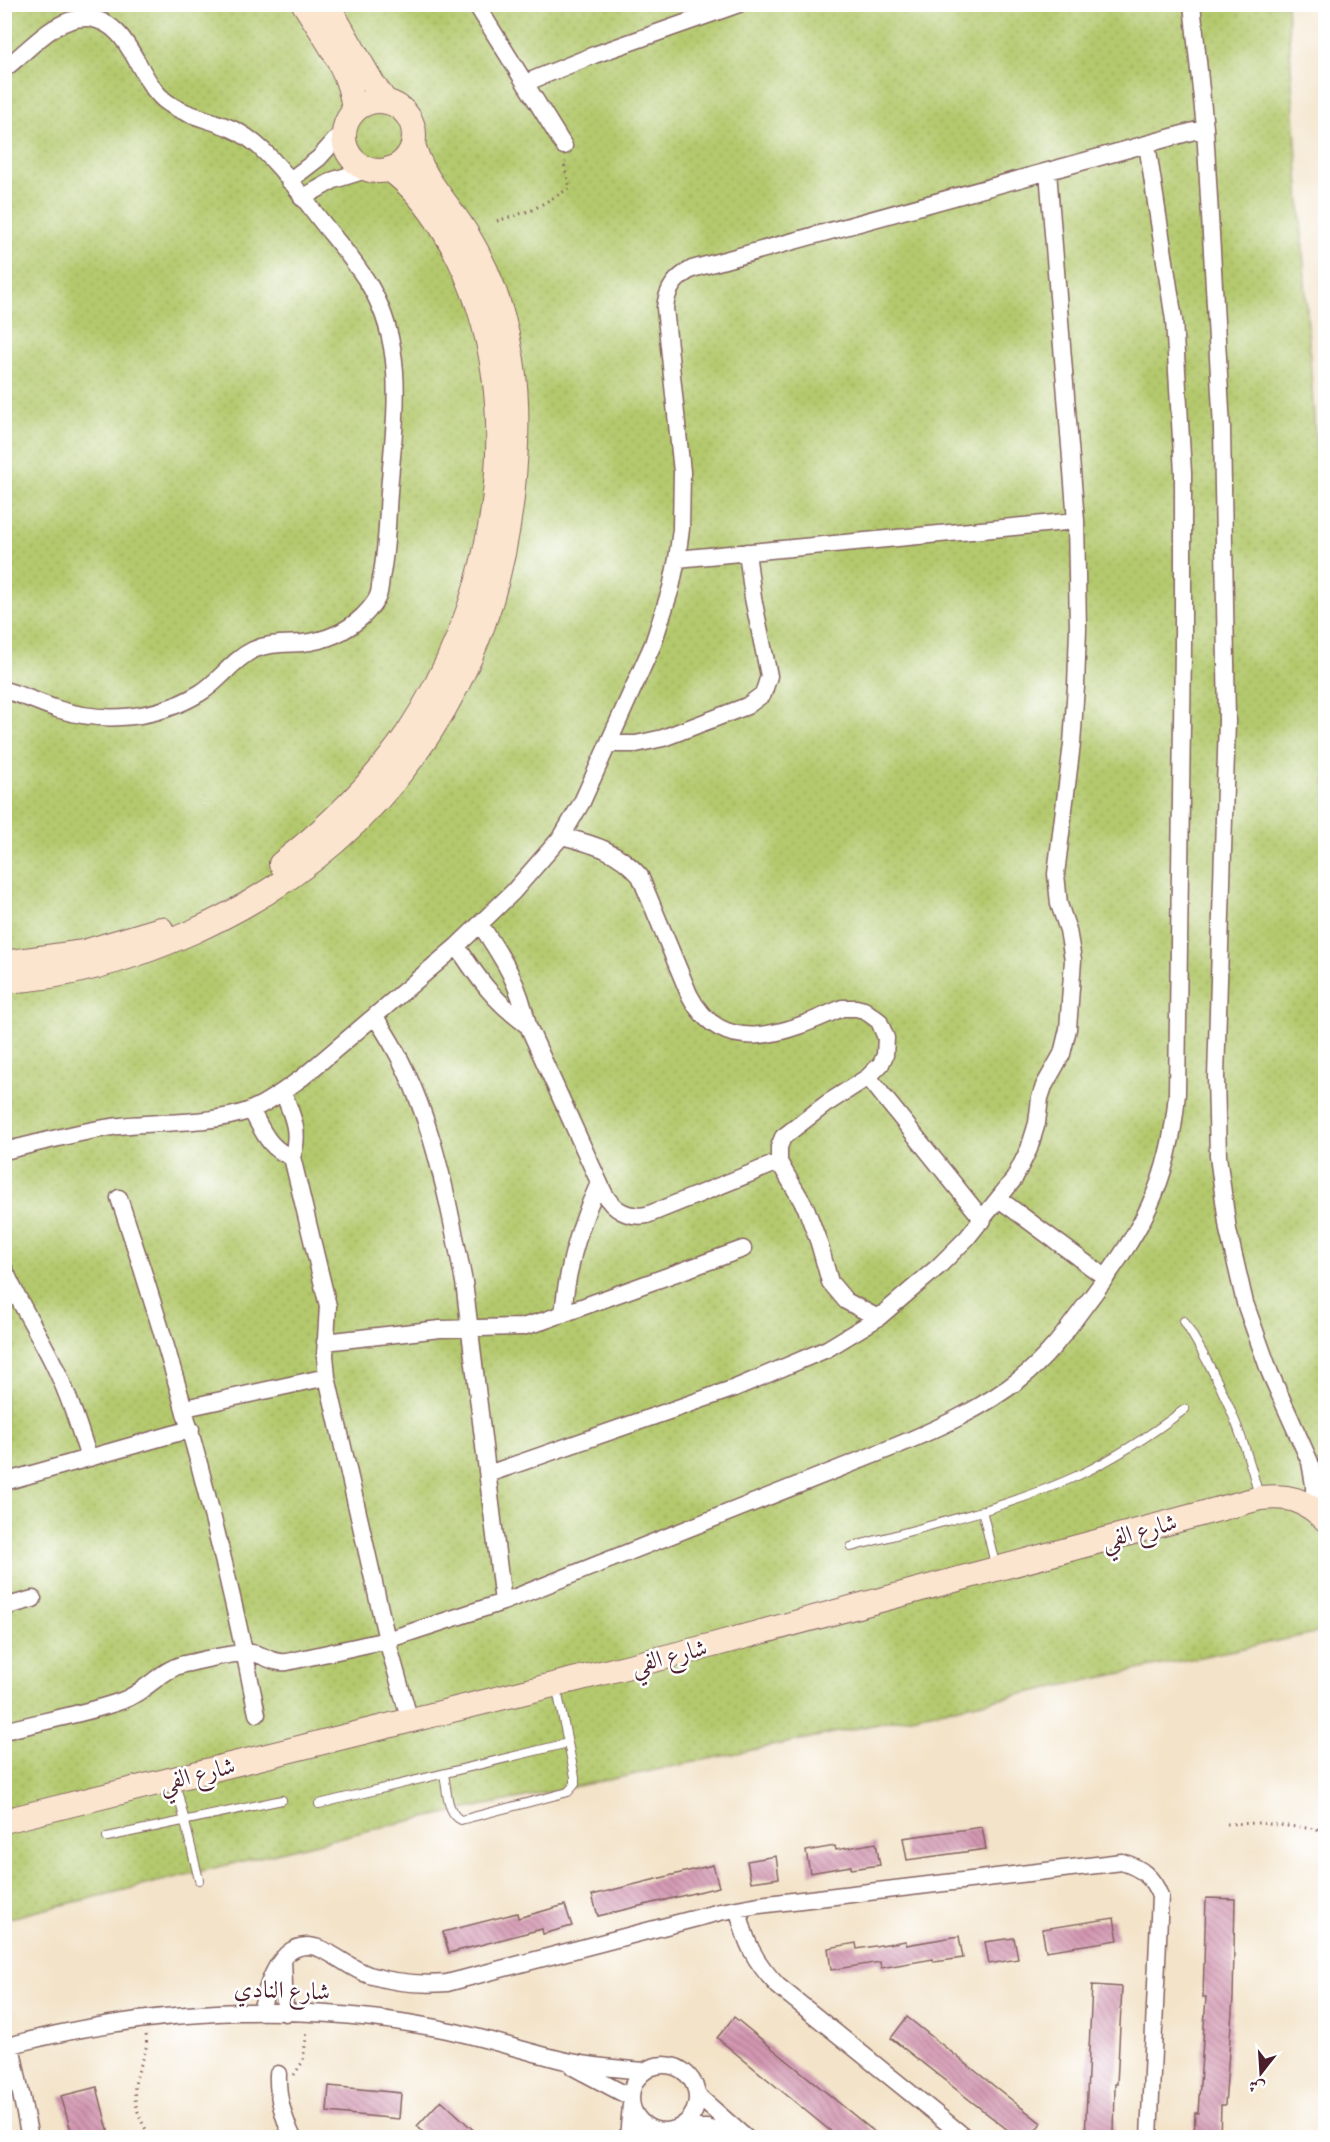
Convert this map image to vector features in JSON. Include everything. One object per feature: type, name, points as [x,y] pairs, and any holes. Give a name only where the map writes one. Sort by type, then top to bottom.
[{"type":"street","points":[[4,963],[84,952],[152,933],[215,905],[259,879],[305,845],[359,793],[406,735],[443,672],[471,604],[493,508],[498,443],[494,378],[483,320],[453,246],[413,190],[379,169],[354,161],[349,154],[344,138],[349,120],[351,89],[345,73],[304,4]]},
{"type":"street","points":[[327,4],[373,84],[386,102]]},
{"type":"street","points":[[476,4],[564,146]]},
{"type":"street","points":[[525,83],[718,8],[739,4]]},
{"type":"street","points":[[1192,4],[1205,128],[1222,428],[1227,697],[1216,1077],[1218,1156],[1228,1230],[1245,1303],[1270,1373],[1310,1462],[1320,1514]]},
{"type":"street","points":[[4,69],[63,23],[83,18],[104,22],[123,37],[144,77],[161,97],[182,112],[221,124],[246,136],[261,149],[303,198],[369,283],[385,316],[393,348],[396,379],[384,563],[378,596],[362,617],[340,632],[315,641],[276,644],[252,651],[231,665],[224,675],[204,691],[169,708],[151,713],[122,717],[92,717],[54,708],[4,690]]},
{"type":"street","points":[[289,181],[319,158],[349,120],[369,102],[386,102],[395,105],[409,117],[414,135],[413,144],[405,160],[334,180],[303,198]]},
{"type":"street","points":[[4,1151],[110,1127],[148,1122],[219,1118],[251,1110],[283,1092],[457,946],[537,867],[562,836],[582,802],[653,644],[666,607],[677,559],[681,529],[682,472],[665,308],[670,288],[676,280],[692,269],[1205,128]]},
{"type":"street","points":[[4,981],[47,977],[122,960],[214,922],[276,887],[346,833],[390,787],[430,732],[462,675],[487,614],[504,551],[514,476],[516,437],[514,380],[507,335],[492,285],[469,238],[426,176],[413,144]]},
{"type":"street","points":[[4,1731],[121,1701],[143,1690],[172,1668],[182,1665],[245,1653],[279,1663],[387,1640],[503,1602],[896,1446],[950,1422],[1020,1379],[1041,1360],[1106,1278],[1148,1212],[1160,1184],[1173,1134],[1177,1093],[1183,473],[1174,320],[1147,144]]},
{"type":"street","points":[[488,1474],[768,1376],[827,1349],[878,1318],[939,1266],[983,1220],[1014,1179],[1029,1149],[1040,1098],[1062,1054],[1068,1029],[1073,960],[1068,930],[1059,904],[1056,874],[1070,767],[1076,686],[1078,629],[1076,521],[1048,171]]},
{"type":"street","points":[[677,559],[1076,521]]},
{"type":"street","points":[[608,744],[636,744],[663,738],[747,706],[763,694],[769,676],[753,598],[747,552]]},
{"type":"street","points":[[562,836],[605,849],[630,865],[640,876],[693,1003],[714,1025],[735,1034],[759,1036],[798,1027],[842,1008],[864,1010],[879,1021],[887,1047],[881,1064],[868,1077],[826,1104],[783,1137],[779,1147],[779,1162],[806,1208],[830,1282],[846,1301],[878,1318]]},
{"type":"street","points":[[480,924],[512,975],[528,1026],[599,1183],[613,1206],[627,1214],[641,1216],[779,1162]]},
{"type":"street","points":[[457,946],[485,988],[500,1004],[528,1026]]},
{"type":"street","points":[[375,1017],[405,1066],[428,1131],[465,1282],[503,1602]]},
{"type":"street","points":[[868,1077],[983,1220]]},
{"type":"street","points":[[283,1092],[297,1131],[292,1157],[328,1306],[325,1342],[327,1377],[387,1640],[410,1721]]},
{"type":"street","points":[[251,1110],[270,1143],[280,1152],[292,1157]]},
{"type":"street","points":[[562,1314],[574,1247],[599,1183]]},
{"type":"street","points":[[119,1198],[165,1338],[191,1429],[227,1571],[256,1714]]},
{"type":"street","points":[[999,1199],[1106,1278]]},
{"type":"street","points":[[325,1342],[440,1329],[522,1327],[743,1249]]},
{"type":"street","points":[[4,1268],[68,1397],[89,1458]]},
{"type":"street","points":[[185,1408],[327,1377]]},
{"type":"street","points":[[4,1482],[191,1429]]},
{"type":"street","name":"شارع الفي","points":[[4,1821],[698,1649],[1260,1498],[1281,1496],[1298,1500],[1320,1514]]},
{"type":"street","points":[[4,1608],[33,1599]]},
{"type":"street","points":[[261,2012],[267,1991],[283,1957],[291,1949],[312,1947],[321,1949],[353,1968],[383,1979],[415,1984],[447,1983],[701,1916],[738,1909],[1122,1863],[1142,1870],[1156,1886],[1160,1896],[1149,2138]]},
{"type":"street","points":[[738,1909],[748,1945],[756,1960],[778,1986],[966,2138]]},
{"type":"street","points":[[283,1957],[285,2013]]},
{"type":"street","name":"شارع النادي","points":[[8,2046],[80,2029],[143,2019],[261,2012],[369,2018],[432,2026],[493,2040],[556,2059],[644,2071]]},
{"type":"street","points":[[8,2046],[30,2138]]},
{"type":"street","name":"شارع النادي","points":[[556,2059],[630,2101]]},
{"type":"street","points":[[628,2138],[630,2101],[637,2078],[644,2071],[663,2065],[682,2070],[695,2085],[697,2105],[694,2114],[680,2128]]},
{"type":"street","points":[[278,2080],[279,2099],[293,2138]]},
{"type":"street","points":[[697,2095],[746,2138]]},
{"type":"street","points":[[630,2101],[638,2120],[658,2134],[680,2128],[707,2128],[740,2138]]},
{"type":"lane","points":[[1184,1321],[1219,1382],[1234,1416],[1260,1498]]},
{"type":"lane","points":[[851,1547],[1050,1488],[1135,1445],[1185,1409]]},
{"type":"lane","points":[[982,1510],[996,1569]]},
{"type":"lane","points":[[444,1774],[452,1814],[464,1820],[573,1789],[576,1780],[555,1685]]},
{"type":"lane","points":[[319,1803],[568,1743]]},
{"type":"lane","points":[[175,1779],[199,1880]]},
{"type":"lane","points":[[107,1837],[282,1800]]},
{"type":"path","points":[[496,221],[532,210],[570,188],[564,163],[571,159],[564,146]]},
{"type":"path","points":[[1227,1824],[1259,1822],[1326,1830]]},
{"type":"path","points":[[278,2080],[293,2076],[303,2061],[308,2014]]},
{"type":"path","points":[[143,2019],[147,2038],[146,2048],[134,2082],[133,2096],[136,2110],[151,2138]]},
{"type":"green space","points":[[4,5],[1287,5],[1326,603],[1325,1631],[395,1824],[5,1919]]},
{"type":"building","points":[[982,1827],[986,1849],[907,1860],[903,1838]]},
{"type":"building","points":[[876,1843],[880,1865],[851,1869],[851,1866],[810,1873],[806,1851],[835,1846],[836,1850]]},
{"type":"building","points":[[776,1856],[779,1878],[751,1882],[747,1861]]},
{"type":"building","points":[[713,1865],[719,1887],[598,1916],[592,1895]]},
{"type":"building","points":[[1206,1898],[1235,1899],[1233,1998],[1225,2105],[1221,2105],[1220,2138],[1194,2138],[1195,2113],[1198,2113],[1206,1997],[1203,1997]]},
{"type":"building","points":[[565,1905],[572,1926],[543,1934],[542,1929],[449,1953],[443,1932],[517,1913],[518,1918]]},
{"type":"building","points":[[1114,1918],[1118,1940],[1046,1951],[1042,1929]]},
{"type":"building","points":[[959,1936],[963,1958],[934,1962],[933,1959],[881,1968],[880,1962],[831,1970],[828,1948],[856,1943],[857,1949],[906,1941],[906,1945]]},
{"type":"building","points":[[1014,1938],[1018,1959],[989,1964],[985,1942]]},
{"type":"building","points":[[1092,1985],[1122,1987],[1117,2084],[1115,2084],[1114,2138],[1085,2138]]},
{"type":"building","points":[[734,2017],[882,2138],[839,2138],[717,2038]]},
{"type":"building","points":[[907,2017],[1041,2123],[1030,2138],[1018,2138],[891,2038]]},
{"type":"building","points":[[329,2086],[401,2093],[399,2119],[327,2112]]},
{"type":"building","points":[[97,2087],[110,2138],[73,2138],[61,2096]]},
{"type":"building","points":[[441,2100],[482,2138],[429,2138],[417,2126]]}]
